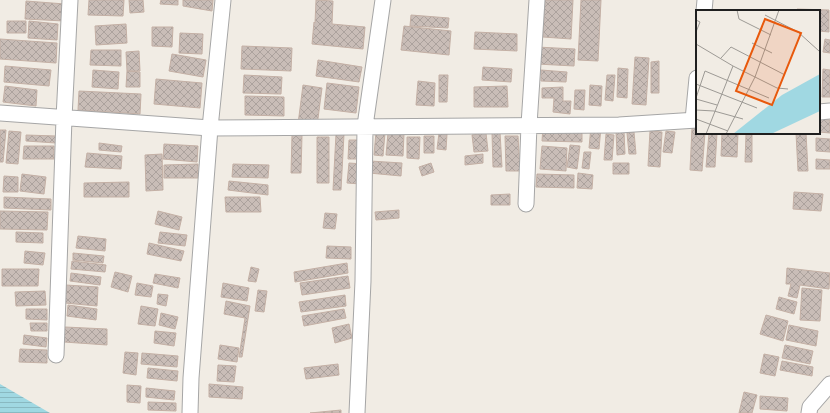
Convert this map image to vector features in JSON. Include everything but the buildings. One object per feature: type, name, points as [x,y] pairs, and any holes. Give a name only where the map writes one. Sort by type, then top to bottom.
[{"type":"street","points":[[56,355],[64,118],[70,0]]},
{"type":"street","points":[[190,413],[191,378],[210,128],[223,0]]},
{"type":"street","points":[[357,413],[363,281],[366,126],[383,0]]},
{"type":"street","points":[[526,204],[529,125],[537,0]]},
{"type":"street","points":[[704,10],[705,0]]},
{"type":"street","points":[[0,113],[210,128],[619,125],[695,120],[696,99]]},
{"type":"street","points":[[820,112],[830,111]]},
{"type":"street","points":[[809,413],[810,407],[830,384]]},
{"type":"water","points":[[0,384],[50,413],[0,413]]}]
